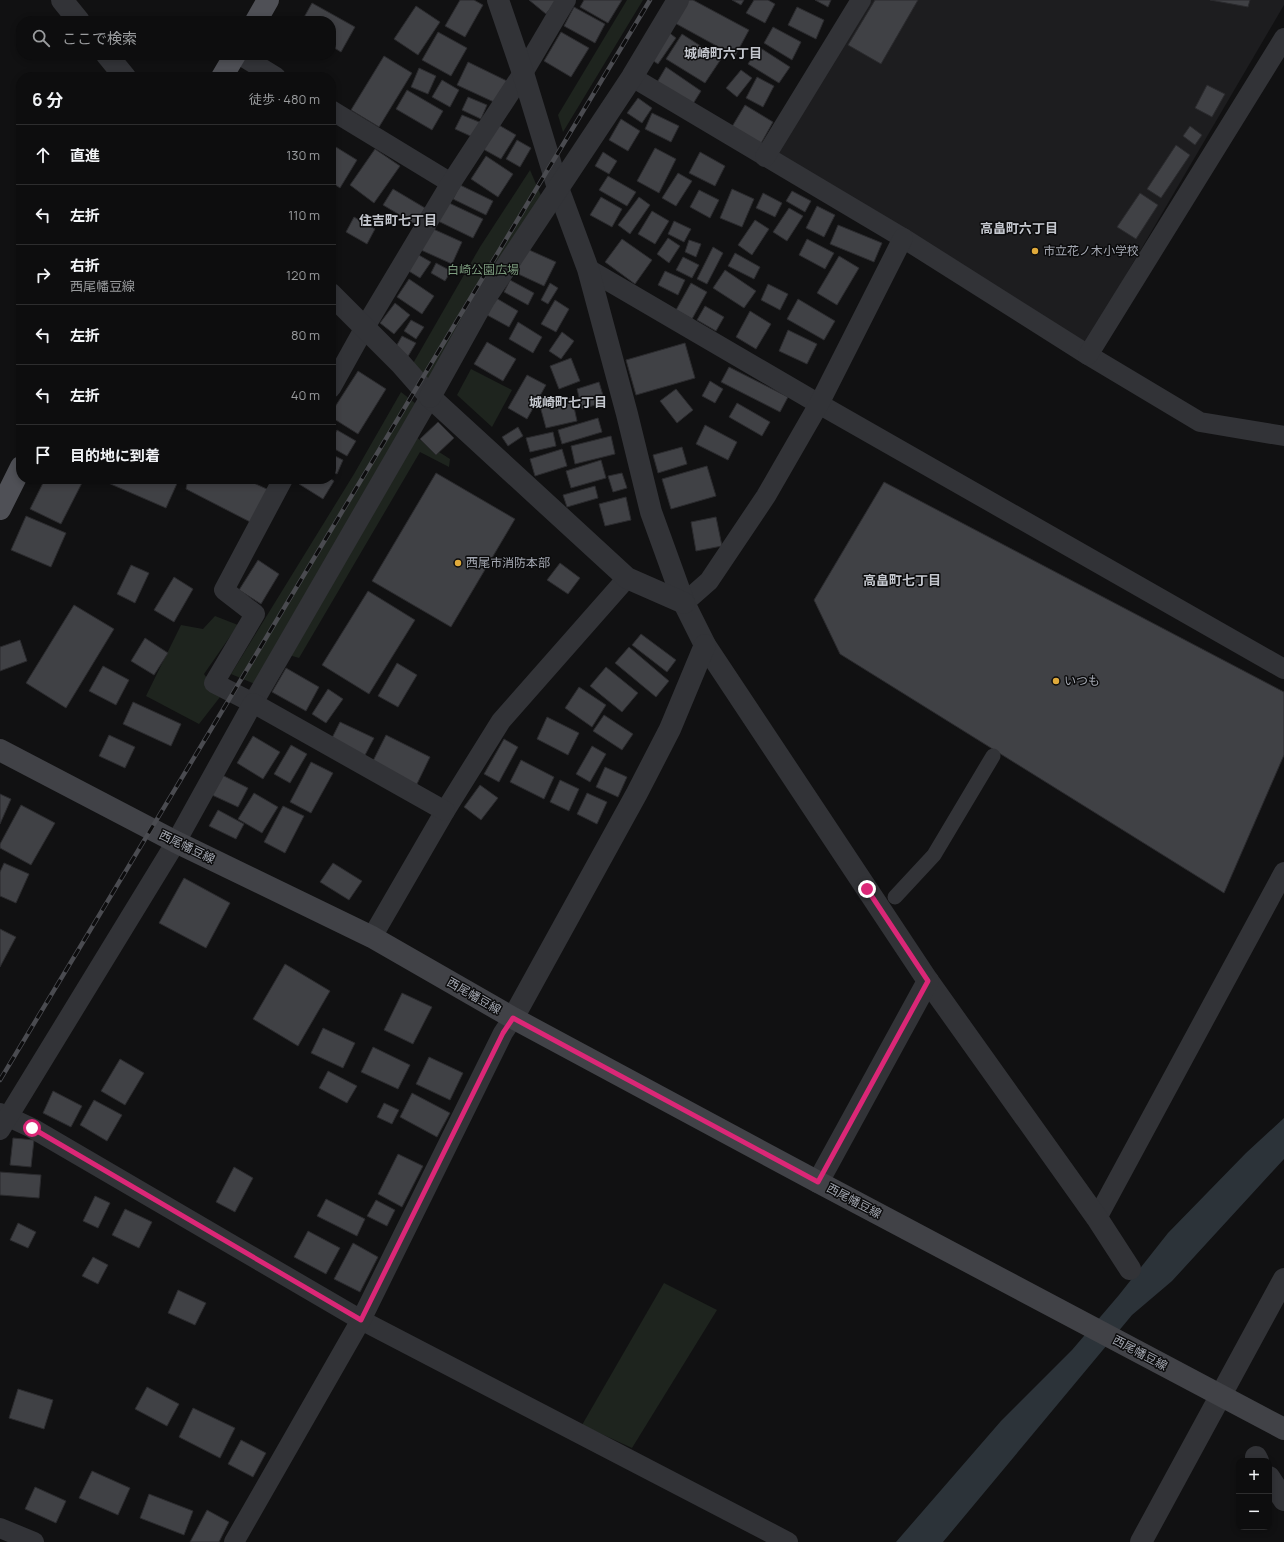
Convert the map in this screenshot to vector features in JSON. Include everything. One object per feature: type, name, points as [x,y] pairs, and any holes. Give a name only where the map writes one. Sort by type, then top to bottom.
[{"type":"main road","points":[[259,16],[268,0]]},
{"type":"main road","points":[[225,72],[232,60]]},
{"type":"main road","points":[[0,509],[16,476]]},
{"type":"main road","name":"西尾幡豆線","points":[[0,750],[176,842],[372,937],[513,1018],[818,1182],[1284,1429]]},
{"type":"street","points":[[62,0],[75,16]]},
{"type":"street","points":[[498,0],[523,73],[558,188],[588,269],[627,414],[651,512],[684,602],[706,645],[928,981],[1097,1218],[1130,1269]]},
{"type":"street","points":[[336,379],[365,327],[451,183],[523,73],[566,0]]},
{"type":"street","points":[[678,0],[632,77],[484,300],[253,703],[176,842],[3,1120],[32,1128],[361,1320],[788,1542]]},
{"type":"street","points":[[765,157],[861,0]]},
{"type":"street","points":[[1088,355],[1284,38]]},
{"type":"street","points":[[111,60],[121,72]]},
{"type":"street","points":[[248,60],[268,72]]},
{"type":"street","points":[[632,77],[903,238],[1088,355],[1200,422],[1284,436]]},
{"type":"street","points":[[336,113],[451,183]]},
{"type":"street","points":[[684,602],[709,581],[766,496],[819,404],[903,238]]},
{"type":"street","points":[[588,269],[819,404],[1284,669]]},
{"type":"street","points":[[336,299],[365,327],[430,396],[627,578],[684,602]]},
{"type":"street","points":[[280,484],[224,590],[255,614],[214,683],[253,703],[445,811]]},
{"type":"street","points":[[372,937],[445,811],[501,721],[627,578]]},
{"type":"street","points":[[234,1542],[361,1320],[503,1033],[513,1018],[637,793],[670,729],[706,645]]},
{"type":"street","points":[[894,897],[934,855],[993,756]]},
{"type":"street","points":[[1097,1218],[1284,872]]},
{"type":"street","points":[[818,1182],[928,981]]},
{"type":"street","points":[[1141,1542],[1284,1279]]},
{"type":"street","points":[[1272,1482],[1284,1500]]},
{"type":"street","points":[[0,1528],[34,1542]]},
{"type":"shaded area","name":"市立花ノ木小学校","points":[[867,0],[1284,0],[1284,5],[1085,345],[775,157]]},
{"type":"shaded area","points":[[1284,1118],[1284,1159],[1172,1281],[1132,1315],[943,1542],[896,1542],[1001,1421],[1072,1350],[1119,1295],[1168,1233],[1246,1153]]},
{"type":"green space","points":[[627,0],[643,0],[563,132],[558,115]]},
{"type":"green space","name":"白崎公園広場","points":[[530,170],[542,198],[429,386],[411,367],[480,247]]},
{"type":"green space","points":[[471,369],[512,390],[492,427],[457,395]]},
{"type":"green space","points":[[401,392],[420,407],[257,685],[231,674],[354,474]]},
{"type":"green space","points":[[417,438],[450,459],[449,467],[420,452],[299,658],[289,655]]},
{"type":"green space","points":[[215,616],[238,625],[204,674],[220,697],[199,724],[146,696],[181,625],[203,629]]},
{"type":"green space","points":[[664,1283],[717,1310],[632,1448],[582,1425]]},
{"type":"building","points":[[460,0],[474,0],[483,5],[465,37],[445,26]]},
{"type":"building","points":[[529,0],[557,0],[546,14]]},
{"type":"building","points":[[584,0],[622,0],[608,23],[580,7]]},
{"type":"building","points":[[686,0],[693,0],[749,30],[735,56],[673,22]]},
{"type":"building","points":[[732,0],[744,0],[741,5]]},
{"type":"building","points":[[754,0],[768,0],[775,4],[765,23],[746,13]]},
{"type":"building","points":[[815,0],[831,0],[828,7]]},
{"type":"building","points":[[875,0],[918,0],[881,64],[848,45]]},
{"type":"building","points":[[1210,0],[1250,0],[1248,7]]},
{"type":"building","points":[[312,3],[335,16],[305,16]]},
{"type":"building","points":[[416,6],[440,22],[418,55],[394,39]]},
{"type":"building","points":[[574,7],[605,24],[595,43],[564,26]]},
{"type":"building","points":[[797,7],[824,20],[816,39],[788,25]]},
{"type":"building","points":[[336,16],[355,27],[341,52],[336,49]]},
{"type":"building","points":[[773,27],[801,42],[792,60],[764,43]]},
{"type":"building","points":[[667,31],[676,38],[658,64],[649,58]]},
{"type":"building","points":[[438,32],[467,48],[451,76],[422,60]]},
{"type":"building","points":[[561,32],[589,48],[571,77],[544,61]]},
{"type":"building","points":[[682,34],[721,59],[705,83],[666,59]]},
{"type":"building","points":[[759,47],[790,67],[779,83],[748,64]]},
{"type":"building","points":[[384,56],[412,73],[379,127],[351,110]]},
{"type":"building","points":[[468,62],[507,81],[496,103],[457,85]]},
{"type":"building","points":[[666,67],[701,91],[691,107],[656,84]]},
{"type":"building","points":[[419,68],[436,76],[428,94],[411,87]]},
{"type":"building","points":[[741,70],[752,78],[737,97],[726,88]]},
{"type":"building","points":[[757,77],[774,86],[763,107],[746,98]]},
{"type":"building","points":[[442,80],[459,90],[450,107],[432,97]]},
{"type":"building","points":[[1207,85],[1225,94],[1212,117],[1195,108]]},
{"type":"building","points":[[407,90],[443,111],[432,130],[396,109]]},
{"type":"building","points":[[468,97],[487,105],[481,119],[462,110]]},
{"type":"building","points":[[638,98],[652,108],[642,123],[627,113]]},
{"type":"building","points":[[745,105],[773,122],[759,147],[730,130]]},
{"type":"building","points":[[652,113],[679,126],[671,142],[645,129]]},
{"type":"building","points":[[462,115],[484,124],[477,139],[455,129]]},
{"type":"building","points":[[621,119],[640,131],[628,151],[609,140]]},
{"type":"building","points":[[497,124],[516,135],[501,159],[483,149]]},
{"type":"building","points":[[1190,126],[1202,135],[1195,145],[1183,136]]},
{"type":"building","points":[[517,140],[531,148],[520,167],[506,159]]},
{"type":"building","points":[[1176,145],[1190,155],[1161,198],[1147,189]]},
{"type":"building","points":[[336,147],[357,160],[340,188],[336,185]]},
{"type":"building","points":[[655,148],[676,159],[659,193],[637,181]]},
{"type":"building","points":[[375,149],[400,166],[374,203],[350,185]]},
{"type":"building","points":[[603,152],[617,161],[609,174],[595,166]]},
{"type":"building","points":[[700,152],[725,166],[715,186],[689,173]]},
{"type":"building","points":[[486,156],[513,174],[498,197],[471,179]]},
{"type":"building","points":[[678,173],[692,181],[676,206],[662,198]]},
{"type":"building","points":[[608,176],[636,192],[627,206],[599,190]]},
{"type":"building","points":[[460,185],[493,201],[486,215],[453,199]]},
{"type":"building","points":[[393,189],[425,208],[415,224],[383,205]]},
{"type":"building","points":[[732,189],[754,199],[742,227],[720,218]]},
{"type":"building","points":[[699,190],[719,200],[710,218],[690,207]]},
{"type":"building","points":[[792,191],[811,201],[805,212],[786,201]]},
{"type":"building","points":[[763,193],[782,203],[775,217],[756,208]]},
{"type":"building","points":[[1140,193],[1158,205],[1136,239],[1117,227]]},
{"type":"building","points":[[601,197],[622,209],[612,227],[590,215]]},
{"type":"building","points":[[639,197],[650,205],[630,234],[618,225]]},
{"type":"building","points":[[447,202],[483,219],[473,238],[438,221]]},
{"type":"building","points":[[817,206],[835,215],[824,237],[806,228]]},
{"type":"building","points":[[789,208],[803,216],[787,241],[773,232]]},
{"type":"building","points":[[652,211],[669,221],[655,244],[638,234]]},
{"type":"building","points":[[354,217],[375,229],[367,244],[346,232]]},
{"type":"building","points":[[755,220],[769,229],[752,255],[738,245]]},
{"type":"building","points":[[674,221],[691,229],[684,242],[668,234]]},
{"type":"building","points":[[838,225],[882,243],[874,262],[830,244]]},
{"type":"building","points":[[431,228],[462,242],[452,264],[421,250]]},
{"type":"building","points":[[668,238],[680,246],[669,263],[657,254]]},
{"type":"building","points":[[622,239],[652,260],[635,284],[605,262]]},
{"type":"building","points":[[807,239],[834,253],[825,269],[799,255]]},
{"type":"building","points":[[689,240],[701,244],[696,257],[685,252]]},
{"type":"building","points":[[713,247],[723,253],[707,284],[697,279]]},
{"type":"building","points":[[527,249],[556,262],[544,286],[516,273]]},
{"type":"building","points":[[735,253],[760,267],[754,279],[728,266]]},
{"type":"building","points":[[417,254],[431,262],[420,278],[407,270]]},
{"type":"building","points":[[839,256],[859,268],[837,305],[817,293]]},
{"type":"building","points":[[683,257],[699,265],[692,278],[676,270]]},
{"type":"building","points":[[436,263],[451,271],[445,281],[431,273]]},
{"type":"building","points":[[725,270],[756,291],[744,308],[713,288]]},
{"type":"building","points":[[665,271],[685,280],[678,295],[658,285]]},
{"type":"building","points":[[409,279],[434,296],[422,314],[397,297]]},
{"type":"building","points":[[510,280],[534,293],[528,305],[504,292]]},
{"type":"building","points":[[550,283],[558,288],[548,304],[541,300]]},
{"type":"building","points":[[691,283],[707,292],[692,319],[676,310]]},
{"type":"building","points":[[768,284],[788,294],[780,310],[761,300]]},
{"type":"building","points":[[496,298],[518,311],[509,327],[487,315]]},
{"type":"building","points":[[798,299],[835,321],[824,340],[787,319]]},
{"type":"building","points":[[555,300],[569,309],[556,332],[541,324]]},
{"type":"building","points":[[395,303],[410,315],[394,334],[380,323]]},
{"type":"building","points":[[705,306],[724,317],[716,331],[697,320]]},
{"type":"building","points":[[750,311],[771,324],[756,349],[736,337]]},
{"type":"building","points":[[411,320],[424,327],[416,339],[404,331]]},
{"type":"building","points":[[518,322],[542,337],[533,353],[509,339]]},
{"type":"building","points":[[788,330],[817,344],[807,364],[779,351]]},
{"type":"building","points":[[562,332],[574,341],[561,359],[549,351]]},
{"type":"building","points":[[402,336],[416,343],[407,358],[394,350]]},
{"type":"building","points":[[487,342],[516,359],[503,381],[474,364]]},
{"type":"building","points":[[685,343],[695,378],[636,395],[626,360]]},
{"type":"building","points":[[571,358],[580,381],[559,389],[550,366]]},
{"type":"building","points":[[729,367],[788,397],[780,412],[721,382]]},
{"type":"building","points":[[358,371],[386,389],[358,434],[336,420],[336,405]]},
{"type":"building","points":[[527,375],[546,385],[527,419],[508,408]]},
{"type":"building","points":[[710,381],[723,389],[715,403],[702,396]]},
{"type":"building","points":[[599,382],[605,402],[582,409],[577,389]]},
{"type":"building","points":[[676,389],[693,410],[677,423],[660,401]]},
{"type":"building","points":[[572,398],[577,421],[546,428],[540,406]]},
{"type":"building","points":[[737,403],[770,422],[762,436],[729,417]]},
{"type":"building","points":[[598,418],[602,432],[562,444],[558,430]]},
{"type":"building","points":[[438,422],[454,438],[436,455],[420,439]]},
{"type":"building","points":[[705,425],[737,442],[728,460],[696,444]]},
{"type":"building","points":[[518,427],[523,436],[508,446],[502,437]]},
{"type":"building","points":[[337,430],[356,441],[347,456],[336,450]]},
{"type":"building","points":[[553,432],[556,446],[530,452],[526,438]]},
{"type":"building","points":[[611,436],[615,454],[575,464],[571,446]]},
{"type":"building","points":[[682,447],[687,464],[658,473],[653,455]]},
{"type":"building","points":[[562,449],[567,466],[535,476],[530,459]]},
{"type":"building","points":[[336,456],[343,460],[336,474]]},
{"type":"building","points":[[601,460],[606,478],[571,488],[566,471]]},
{"type":"building","points":[[707,466],[716,496],[671,509],[662,479]]},
{"type":"building","points":[[436,473],[515,519],[451,627],[372,581]]},
{"type":"building","points":[[622,473],[627,488],[613,492],[608,476]]},
{"type":"building","points":[[884,482],[1284,692],[1284,755],[1224,893],[840,654],[814,600]]},
{"type":"building","points":[[42,484],[81,484],[61,524],[30,509]]},
{"type":"building","points":[[111,484],[177,484],[166,508]]},
{"type":"building","points":[[187,484],[256,484],[269,490],[256,525],[186,489]]},
{"type":"building","points":[[299,484],[332,484],[323,499]]},
{"type":"building","points":[[595,486],[598,498],[567,507],[563,495]]},
{"type":"building","points":[[626,497],[631,520],[605,526],[599,504]]},
{"type":"building","points":[[26,516],[66,533],[51,567],[11,550]]},
{"type":"building","points":[[716,517],[722,546],[696,551],[691,522]]},
{"type":"building","points":[[258,560],[279,574],[261,604],[239,590]]},
{"type":"building","points":[[560,563],[580,578],[568,594],[547,580]]},
{"type":"building","points":[[131,565],[149,573],[135,603],[117,594]]},
{"type":"building","points":[[174,577],[193,589],[174,622],[154,610]]},
{"type":"building","points":[[368,591],[415,620],[369,694],[322,665]]},
{"type":"building","points":[[74,605],[114,629],[66,708],[26,683]]},
{"type":"building","points":[[641,634],[676,660],[667,672],[632,645]]},
{"type":"building","points":[[145,638],[168,653],[154,675],[131,661]]},
{"type":"building","points":[[20,640],[27,661],[0,671],[0,647]]},
{"type":"building","points":[[629,647],[669,681],[656,697],[615,663]]},
{"type":"building","points":[[397,663],[417,675],[398,707],[378,696]]},
{"type":"building","points":[[103,666],[129,680],[116,705],[89,691]]},
{"type":"building","points":[[606,667],[638,693],[622,712],[590,686]]},
{"type":"building","points":[[286,668],[319,687],[306,711],[272,692]]},
{"type":"building","points":[[579,687],[606,705],[592,727],[565,708]]},
{"type":"building","points":[[328,689],[343,699],[326,723],[312,714]]},
{"type":"building","points":[[133,702],[181,724],[171,746],[123,724]]},
{"type":"building","points":[[604,715],[633,734],[622,750],[593,731]]},
{"type":"building","points":[[547,717],[579,733],[568,755],[537,739]]},
{"type":"building","points":[[340,722],[374,738],[364,757],[331,740]]},
{"type":"building","points":[[109,735],[135,747],[125,768],[99,756]]},
{"type":"building","points":[[386,735],[430,757],[416,786],[372,763]]},
{"type":"building","points":[[253,736],[280,752],[263,779],[237,763]]},
{"type":"building","points":[[504,739],[518,747],[499,782],[484,774]]},
{"type":"building","points":[[291,745],[307,754],[290,783],[274,774]]},
{"type":"building","points":[[592,746],[606,754],[590,782],[576,774]]},
{"type":"building","points":[[521,760],[554,777],[544,799],[510,782]]},
{"type":"building","points":[[311,762],[333,773],[311,813],[290,802]]},
{"type":"building","points":[[605,767],[627,777],[618,797],[596,787]]},
{"type":"building","points":[[222,775],[248,788],[238,807],[212,795]]},
{"type":"building","points":[[560,780],[579,789],[569,811],[550,802]]},
{"type":"building","points":[[480,785],[498,798],[481,820],[464,807]]},
{"type":"building","points":[[254,793],[278,807],[262,833],[238,819]]},
{"type":"building","points":[[587,793],[607,802],[597,824],[577,814]]},
{"type":"building","points":[[0,794],[11,799],[0,824]]},
{"type":"building","points":[[21,805],[55,823],[31,865],[0,848],[0,844]]},
{"type":"building","points":[[283,806],[304,816],[285,853],[264,842]]},
{"type":"building","points":[[218,810],[244,824],[236,839],[209,826]]},
{"type":"building","points":[[4,863],[29,874],[16,903],[0,896],[0,872]]},
{"type":"building","points":[[333,863],[362,881],[349,900],[320,882]]},
{"type":"building","points":[[184,878],[230,903],[206,948],[159,923]]},
{"type":"building","points":[[0,929],[16,937],[0,967]]},
{"type":"building","points":[[285,964],[330,991],[298,1046],[253,1019]]},
{"type":"building","points":[[402,993],[432,1007],[413,1044],[384,1030]]},
{"type":"building","points":[[323,1028],[355,1043],[343,1068],[311,1053]]},
{"type":"building","points":[[373,1047],[410,1065],[398,1089],[361,1072]]},
{"type":"building","points":[[429,1057],[463,1073],[450,1100],[416,1084]]},
{"type":"building","points":[[120,1059],[144,1073],[125,1105],[101,1091]]},
{"type":"building","points":[[328,1071],[357,1086],[347,1103],[319,1088]]},
{"type":"building","points":[[53,1091],[82,1106],[71,1127],[43,1113]]},
{"type":"building","points":[[412,1093],[450,1113],[437,1137],[400,1117]]},
{"type":"building","points":[[94,1100],[122,1115],[107,1141],[80,1125]]},
{"type":"building","points":[[384,1103],[399,1110],[392,1124],[377,1117]]},
{"type":"building","points":[[13,1138],[34,1140],[31,1167],[10,1165]]},
{"type":"building","points":[[398,1154],[423,1166],[402,1207],[378,1194]]},
{"type":"building","points":[[234,1167],[253,1178],[235,1212],[216,1202]]},
{"type":"building","points":[[0,1172],[41,1175],[39,1198],[0,1195]]},
{"type":"building","points":[[95,1196],[110,1203],[98,1228],[83,1221]]},
{"type":"building","points":[[326,1199],[365,1219],[357,1236],[317,1216]]},
{"type":"building","points":[[376,1200],[395,1210],[387,1226],[367,1216]]},
{"type":"building","points":[[125,1209],[152,1222],[139,1248],[112,1235]]},
{"type":"building","points":[[18,1223],[36,1232],[28,1248],[10,1240]]},
{"type":"building","points":[[308,1231],[340,1248],[326,1274],[294,1257]]},
{"type":"building","points":[[353,1243],[378,1257],[360,1292],[334,1279]]},
{"type":"building","points":[[93,1257],[108,1265],[98,1284],[82,1276]]},
{"type":"building","points":[[178,1290],[206,1303],[195,1325],[168,1313]]},
{"type":"building","points":[[147,1387],[179,1404],[167,1426],[135,1409]]},
{"type":"building","points":[[18,1389],[53,1400],[44,1429],[9,1418]]},
{"type":"building","points":[[193,1408],[235,1428],[220,1458],[179,1437]]},
{"type":"building","points":[[241,1440],[266,1453],[253,1477],[228,1464]]},
{"type":"building","points":[[92,1471],[130,1488],[118,1515],[79,1498]]},
{"type":"building","points":[[35,1487],[66,1501],[56,1523],[25,1509]]},
{"type":"building","points":[[149,1494],[193,1511],[184,1535],[140,1518]]},
{"type":"building","points":[[207,1510],[229,1522],[219,1542],[190,1542]]},
{"type":"railway","points":[[0,1080],[650,0]]},
{"type":"place","name":"市立花ノ木小学校","points":[[1035,251]]},
{"type":"place","name":"西尾市消防本部","points":[[458,563]]},
{"type":"place","name":"いつも","points":[[1056,681]]},
{"type":"district","name":"城崎町六丁目","points":[[723,53]]},
{"type":"district","name":"住吉町七丁目","points":[[398,220]]},
{"type":"district","name":"高畠町六丁目","points":[[1019,228]]},
{"type":"district","name":"城崎町七丁目","points":[[568,402]]},
{"type":"district","name":"高畠町七丁目","points":[[902,580]]},
{"type":"route","points":[[32,1128],[361,1320],[503,1033],[513,1018],[818,1182],[928,981],[867,889]]}]
